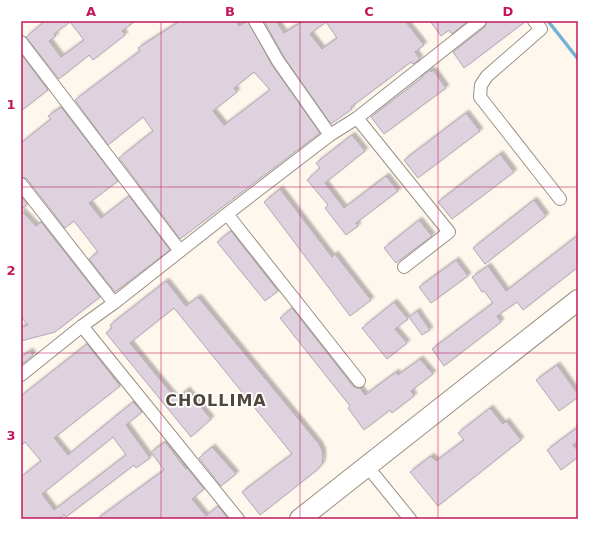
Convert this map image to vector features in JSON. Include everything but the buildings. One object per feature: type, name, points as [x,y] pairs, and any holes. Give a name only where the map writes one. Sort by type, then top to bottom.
[{"type":"main road","points":[[300,519],[578,300]]},
{"type":"street","points":[[255,21],[278,61],[330,135]]},
{"type":"street","points":[[21,375],[82,326],[114,304],[227,214],[330,135],[356,118],[480,21]]},
{"type":"street","points":[[534,21],[541,29],[487,76],[481,86],[480,97],[560,198]]},
{"type":"street","points":[[21,42],[180,252]]},
{"type":"street","points":[[356,118],[449,232],[404,268]]},
{"type":"street","points":[[21,184],[114,304]]},
{"type":"street","points":[[227,214],[359,381]]},
{"type":"street","points":[[82,326],[238,519]]},
{"type":"street","points":[[367,466],[410,519]]},
{"type":"waterway","points":[[548,21],[578,59]]},
{"type":"district","name":"CHOLLIMA","points":[[216,400]]}]
